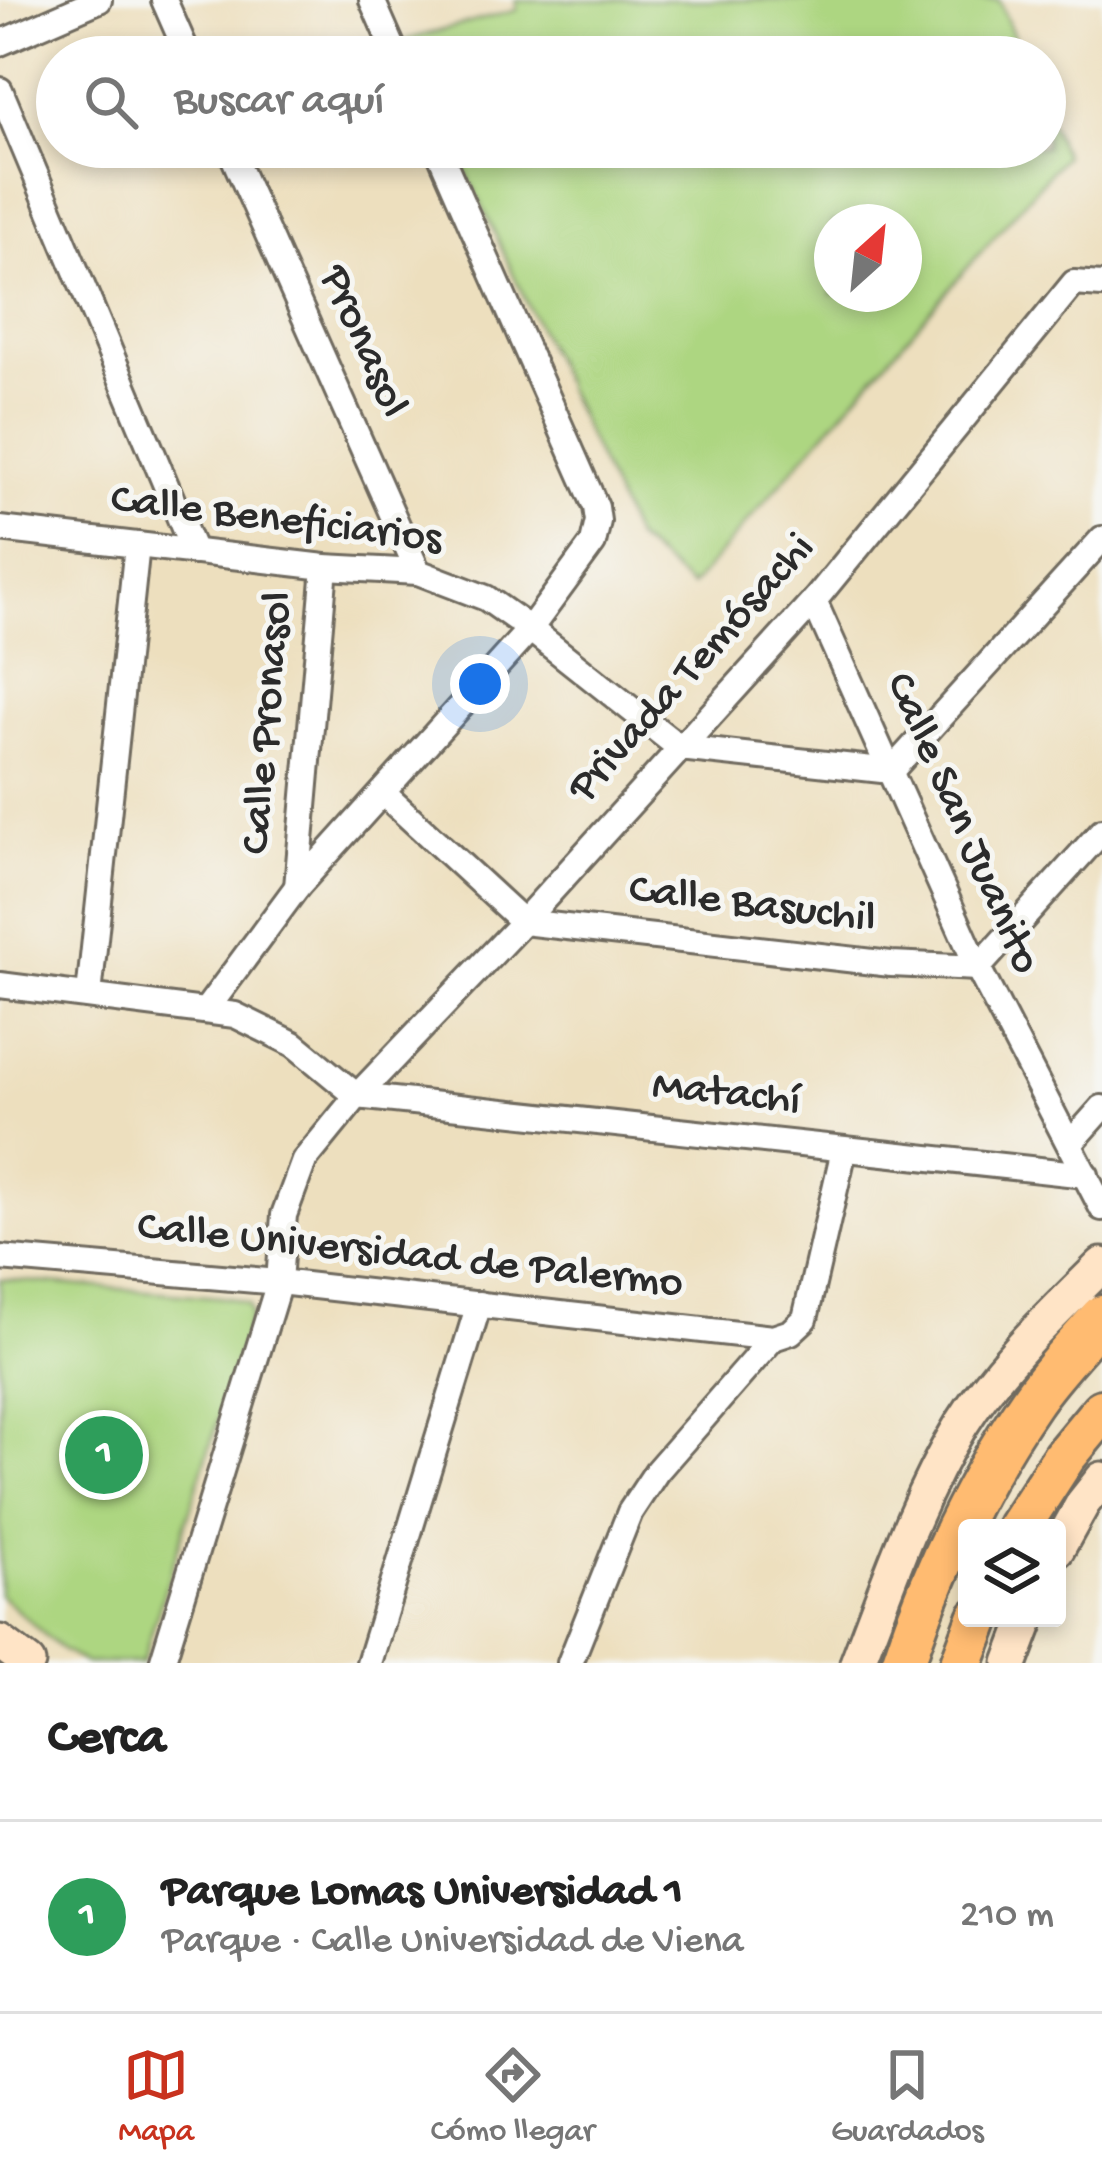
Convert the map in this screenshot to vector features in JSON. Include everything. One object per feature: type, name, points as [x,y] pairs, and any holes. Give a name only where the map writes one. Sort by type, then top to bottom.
[{"type":"highway","points":[[903,1663],[926,1593],[983,1478],[1031,1400],[1102,1317]]},
{"type":"highway","points":[[1024,1519],[1064,1457],[1102,1411]]},
{"type":"highway","points":[[962,1663],[976,1627]]},
{"type":"main road","points":[[856,1663],[921,1500],[963,1422],[1030,1336],[1102,1265]]},
{"type":"main road","points":[[1066,1534],[1102,1480]]},
{"type":"main road","points":[[1012,1663],[1025,1627]]},
{"type":"main road","points":[[0,1642],[28,1663]]},
{"type":"street","points":[[0,43],[99,0]]},
{"type":"street","points":[[164,0],[180,36]]},
{"type":"street","points":[[372,0],[388,36]]},
{"type":"street","points":[[0,90],[194,552]]},
{"type":"street","name":"Pronasol","points":[[238,168],[418,572]]},
{"type":"street","points":[[206,1010],[298,887],[530,629],[593,543],[596,507],[446,168]]},
{"type":"street","name":"Privada Temósachi","points":[[162,1663],[279,1282],[284,1215],[304,1161],[357,1096],[523,922],[814,602],[1074,284],[1102,285]]},
{"type":"street","name":"Calle Beneficiarios","points":[[0,529],[325,567],[418,572],[486,598],[680,748]]},
{"type":"street","points":[[680,748],[891,771],[1102,539]]},
{"type":"street","points":[[89,995],[136,545]]},
{"type":"street","name":"Calle Pronasol","points":[[298,887],[325,567]]},
{"type":"street","name":"Calle San Juanito","points":[[814,602],[978,968],[1102,1208]]},
{"type":"street","points":[[383,794],[523,922]]},
{"type":"street","points":[[978,968],[1102,831]]},
{"type":"street","name":"Calle Basuchil","points":[[523,922],[891,964],[978,968]]},
{"type":"street","points":[[0,985],[236,1015],[294,1044],[357,1096]]},
{"type":"street","name":"Matachí","points":[[357,1096],[1086,1175]]},
{"type":"street","points":[[1070,1144],[1102,1108]]},
{"type":"street","points":[[571,1663],[630,1512],[657,1471],[773,1338],[791,1332],[806,1318],[844,1150]]},
{"type":"street","name":"Calle Universidad de Palermo","points":[[0,1258],[279,1282],[773,1338]]},
{"type":"street","points":[[369,1663],[479,1304]]},
{"type":"green space","points":[[516,0],[999,0],[1014,36],[421,36],[517,10]]},
{"type":"green space","points":[[465,168],[1054,168],[691,587],[635,539]]},
{"type":"green space","points":[[0,1279],[230,1298],[248,1304],[251,1315],[142,1663],[86,1663],[63,1651],[0,1595]]},
{"type":"place","name":"Parque Lomas Universidad 1","points":[[104,1455]]}]
